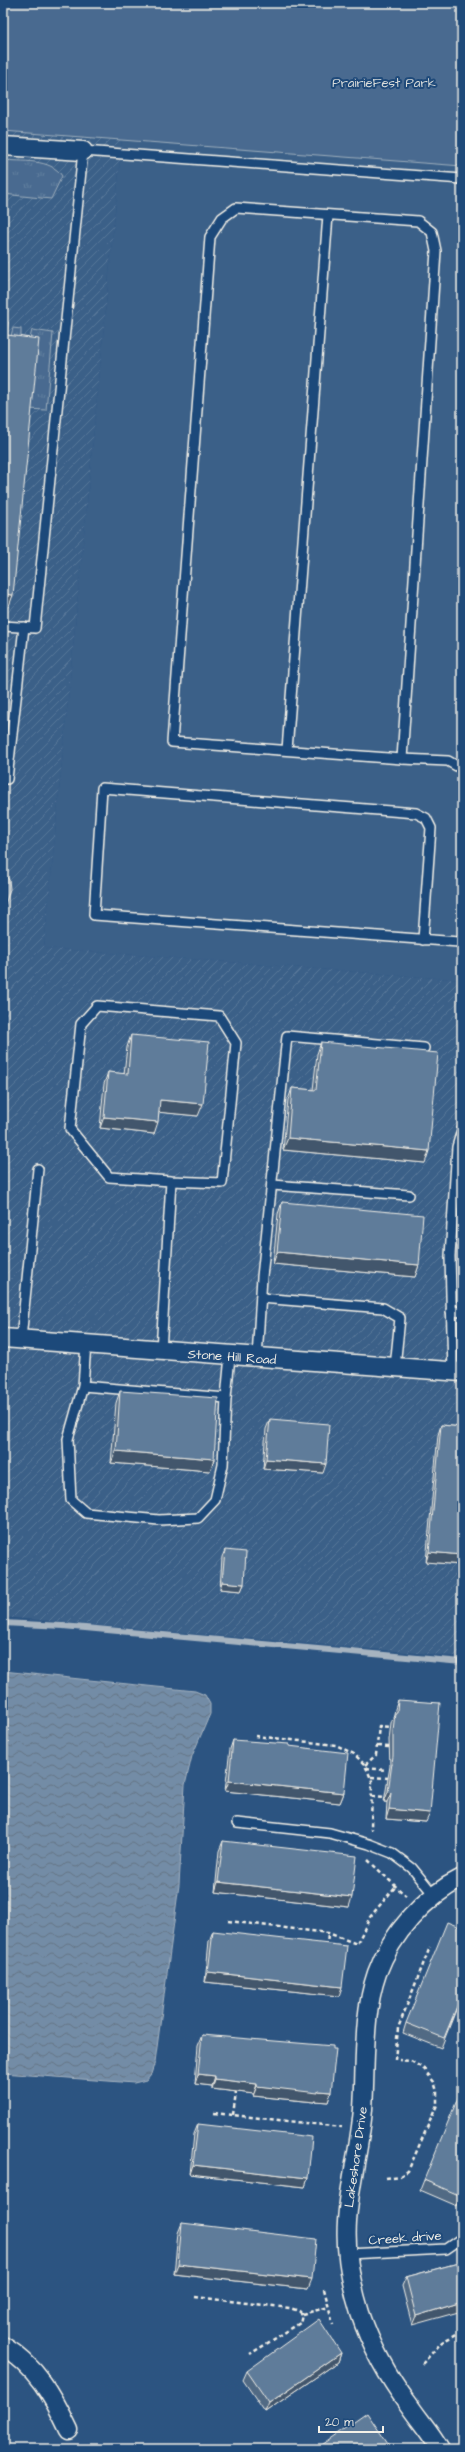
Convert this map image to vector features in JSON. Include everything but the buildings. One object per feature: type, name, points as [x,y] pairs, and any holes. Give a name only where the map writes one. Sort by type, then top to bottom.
[{"type":"street","points":[[3,146],[83,151]]},
{"type":"street","name":"Stone Hill Road","points":[[3,1338],[458,1372]]},
{"type":"street","name":"Lakeshore Drive","points":[[440,2449],[387,2373],[372,2344],[360,2313],[348,2254],[346,2223],[362,2111],[370,2002],[377,1973],[389,1947],[412,1917],[434,1895],[462,1878]]},
{"type":"street","points":[[3,2346],[15,2354],[39,2376],[57,2405],[69,2430]]},
{"type":"lane","points":[[3,626],[35,628],[83,151],[462,179]]},
{"type":"lane","points":[[402,759],[436,252],[432,232],[418,221],[236,208],[222,218],[210,237],[209,245],[172,742],[402,759],[448,761],[462,769]]},
{"type":"lane","points":[[287,750],[328,215]]},
{"type":"lane","points":[[7,779],[24,627]]},
{"type":"lane","points":[[423,940],[431,828],[426,818],[416,813],[102,788],[94,915],[423,940],[462,941]]},
{"type":"lane","points":[[97,1006],[219,1016],[236,1043],[222,1183],[171,1180],[109,1177],[70,1129],[80,1024],[97,1006]]},
{"type":"lane","points":[[257,1358],[261,1298],[287,1036],[424,1048]]},
{"type":"lane","points":[[458,1372],[454,1323],[451,1311],[450,1256],[457,1147],[462,1130]]},
{"type":"lane","points":[[21,1339],[38,1169]]},
{"type":"lane","points":[[161,1351],[171,1180]]},
{"type":"lane","points":[[272,1185],[409,1195]]},
{"type":"lane","points":[[261,1298],[384,1308],[400,1318],[395,1367]]},
{"type":"lane","points":[[451,1311],[462,1312]]},
{"type":"lane","points":[[86,1344],[83,1386],[68,1439],[71,1500],[86,1513],[159,1520],[198,1518],[215,1500],[223,1465],[226,1398],[230,1356]]},
{"type":"lane","points":[[83,1386],[226,1398]]},
{"type":"lane","points":[[237,1823],[330,1833],[368,1844],[392,1853],[412,1868],[434,1895]]},
{"type":"lane","name":"Creek drive","points":[[348,2254],[446,2249],[462,2238]]},
{"type":"path","points":[[365,1767],[374,1758],[378,1746],[380,1726],[391,1727]]},
{"type":"path","points":[[255,1736],[343,1747],[354,1754],[371,1777],[372,1796],[370,1832]]},
{"type":"path","points":[[378,1746],[389,1747]]},
{"type":"path","points":[[365,1767],[386,1770]]},
{"type":"path","points":[[371,1777],[388,1778]]},
{"type":"path","points":[[372,1796],[385,1797]]},
{"type":"path","points":[[368,1857],[370,1863],[376,1866],[409,1899]]},
{"type":"path","points":[[228,1921],[328,1933],[357,1944],[370,1918],[396,1886]]},
{"type":"path","points":[[326,1954],[328,1933]]},
{"type":"path","points":[[395,2060],[398,2028],[430,1947]]},
{"type":"path","points":[[386,2178],[400,2176],[408,2171],[437,2105],[437,2091],[429,2075],[418,2065],[399,2060]]},
{"type":"path","points":[[233,2115],[236,2092]]},
{"type":"path","points":[[214,2113],[350,2128]]},
{"type":"path","points":[[324,2289],[333,2324]]},
{"type":"path","points":[[195,2297],[290,2308],[299,2311],[302,2314]]},
{"type":"path","points":[[302,2314],[329,2307]]},
{"type":"path","points":[[250,2354],[300,2323],[302,2314]]},
{"type":"path","points":[[422,2364],[442,2342],[462,2331]]},
{"type":"shaded area","points":[[3,3],[462,3],[462,980],[44,948],[122,140],[3,131]]},
{"type":"shaded area","points":[[3,131],[122,139],[44,948],[462,980],[462,1657],[3,1617]]},
{"type":"green space","name":"PrairieFest Park","points":[[3,3],[462,3],[462,166],[3,131]]},
{"type":"green space","points":[[3,160],[35,162],[51,166],[57,170],[62,176],[51,199],[3,194]]},
{"type":"green space","points":[[13,328],[21,329],[21,337],[30,338],[32,330],[53,333],[46,410],[28,409],[8,348]]},
{"type":"water","points":[[3,1671],[195,1691],[205,1695],[210,1704],[210,1714],[192,1756],[185,1785],[179,1885],[155,2062],[151,2074],[146,2080],[134,2083],[3,2073]]},
{"type":"waterway","points":[[3,1623],[63,1626],[462,1662]]}]
